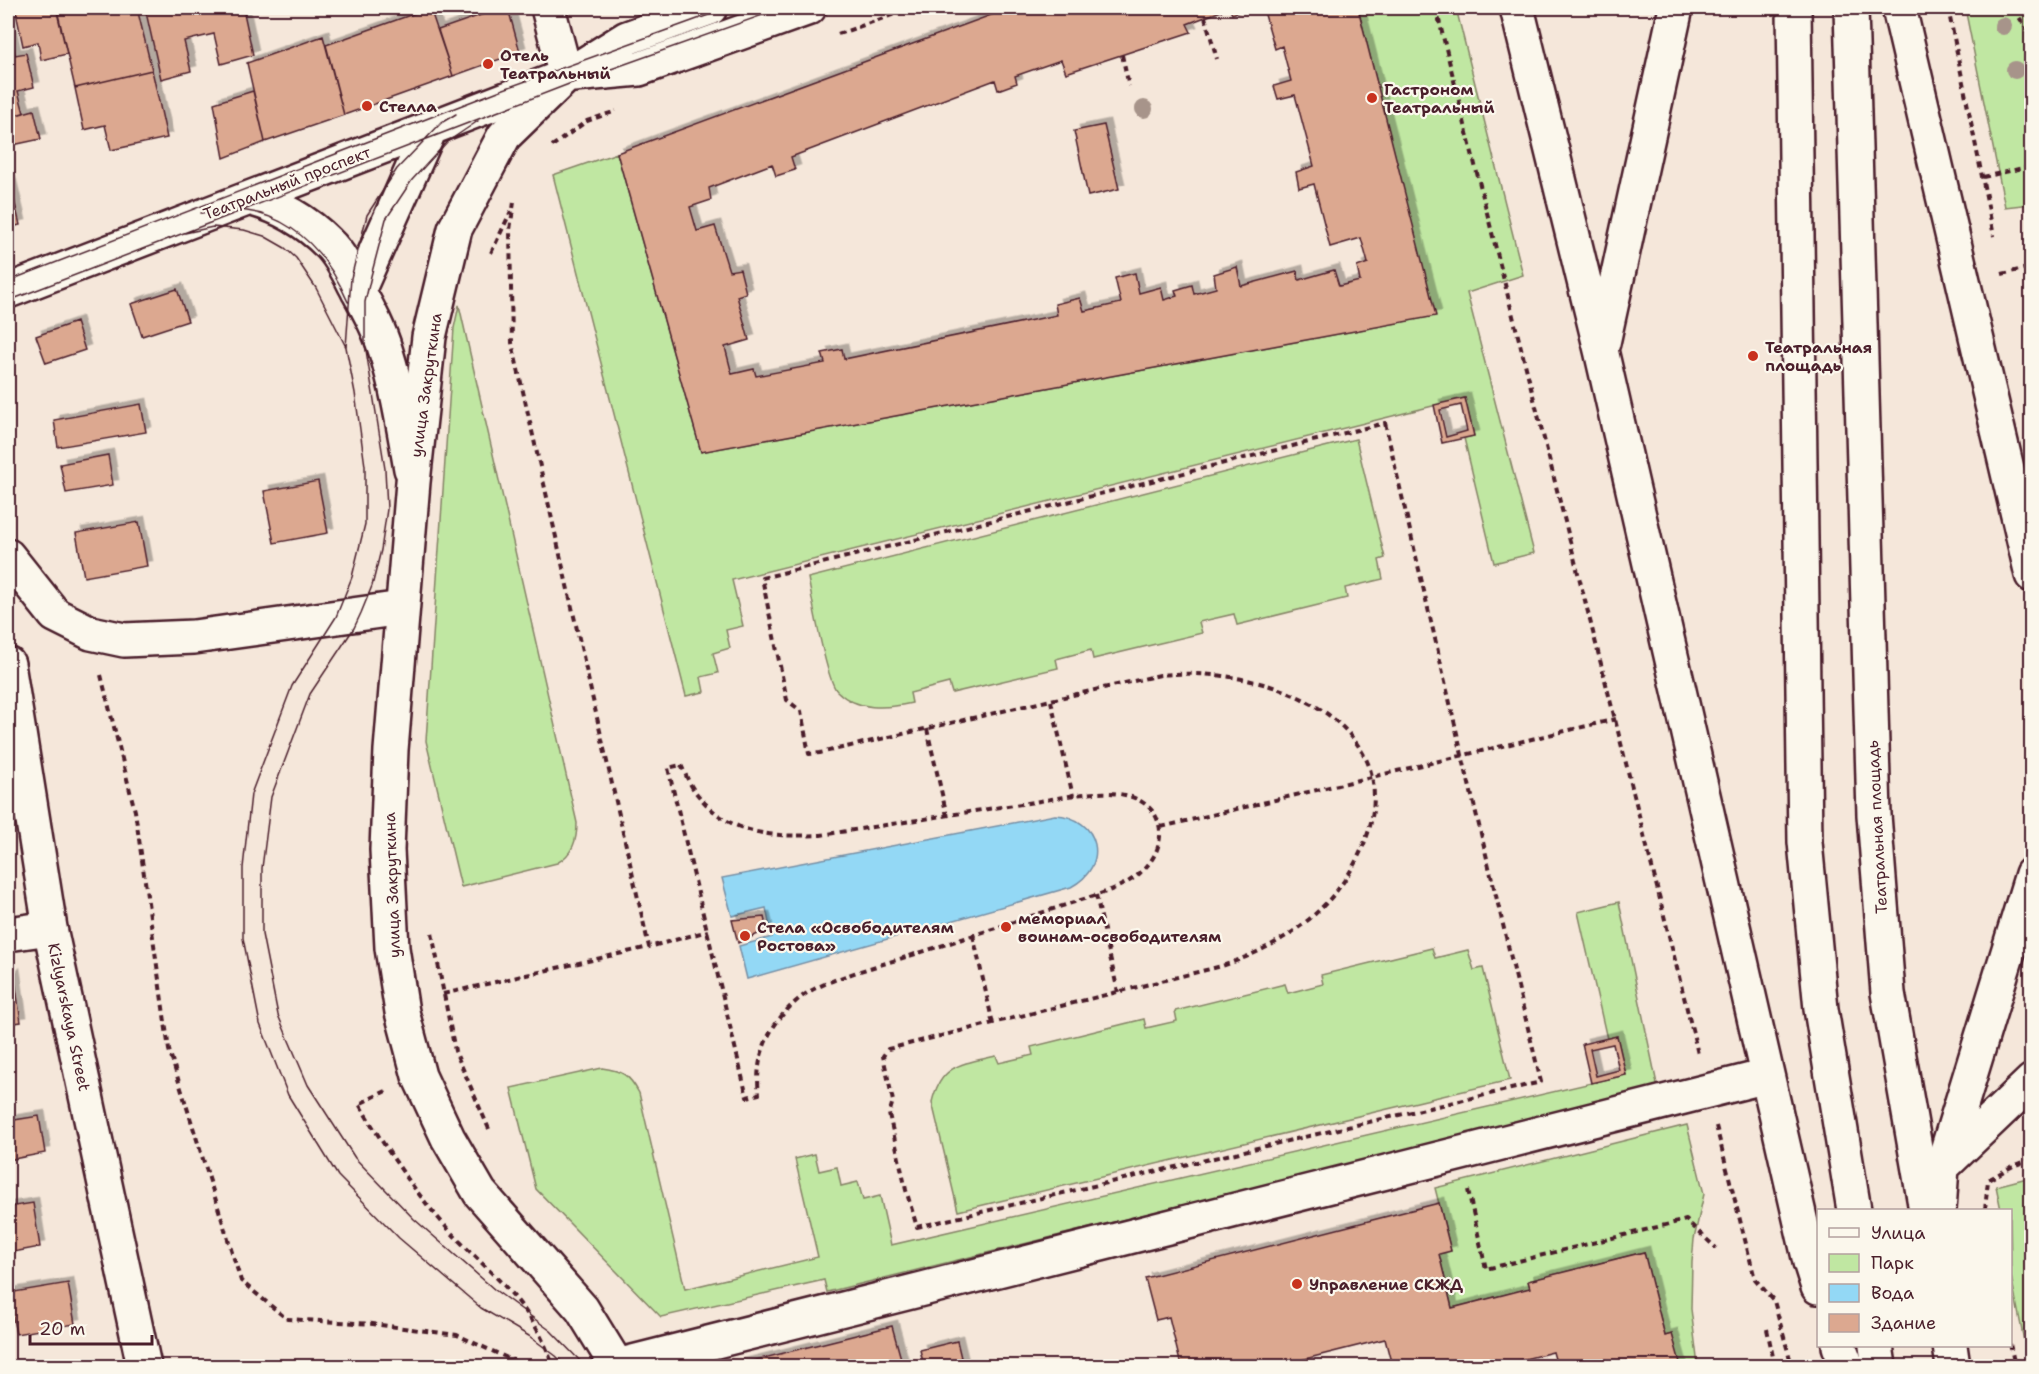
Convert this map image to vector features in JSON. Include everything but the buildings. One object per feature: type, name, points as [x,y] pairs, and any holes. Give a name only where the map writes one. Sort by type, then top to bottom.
[{"type":"street","points":[[548,8],[566,76]]},
{"type":"street","name":"Театральный проспект","points":[[8,291],[566,76],[627,38],[711,8]]},
{"type":"street","name":"Театральный проспект","points":[[566,76],[639,69],[809,8]]},
{"type":"street","points":[[1517,8],[1601,350],[1767,1077],[1817,1284]]},
{"type":"street","points":[[1601,350],[1676,8]]},
{"type":"street","points":[[1794,8],[1805,842],[1821,1008],[1854,1209]]},
{"type":"street","name":"Театральная площадь","points":[[1851,8],[1874,815],[1888,993],[1926,1209]]},
{"type":"street","points":[[1899,8],[2031,575]]},
{"type":"street","name":"улица Закруткина","points":[[566,76],[504,136],[455,229],[429,337],[402,608],[391,750],[387,850],[392,948],[402,1012],[419,1076],[448,1138],[480,1192],[582,1309],[617,1366]]},
{"type":"street","points":[[358,291],[431,127]]},
{"type":"street","name":"улица Закруткина","points":[[249,198],[273,205],[295,216],[330,244],[369,308],[386,350],[397,392],[413,482]]},
{"type":"street","points":[[8,556],[54,615],[91,633],[124,640],[194,637],[402,608]]},
{"type":"street","name":"Kizlyarskaya Street","points":[[8,664],[50,928],[144,1366]]},
{"type":"street","points":[[1939,1209],[1942,1167],[2031,874]]},
{"type":"street","points":[[8,934],[50,928]]},
{"type":"street","points":[[617,1366],[1767,1077]]},
{"type":"street","points":[[1942,1167],[2031,1081]]},
{"type":"street","points":[[1839,1347],[1846,1366]]},
{"type":"street","points":[[1876,1347],[1879,1366]]},
{"type":"street","points":[[1950,1347],[1953,1366]]},
{"type":"path","points":[[835,35],[912,8]]},
{"type":"path","points":[[1436,8],[1755,1279],[1774,1301],[1792,1366]]},
{"type":"path","points":[[1948,8],[1995,242]]},
{"type":"path","points":[[1960,8],[1961,10],[1975,8]]},
{"type":"path","points":[[2016,8],[2031,37]]},
{"type":"path","points":[[1205,17],[1217,59]]},
{"type":"path","points":[[1122,55],[1129,86]]},
{"type":"path","points":[[550,147],[587,121],[617,111]]},
{"type":"path","points":[[1983,177],[2031,166]]},
{"type":"path","points":[[515,196],[510,230],[512,343],[649,947]]},
{"type":"path","points":[[488,258],[514,205]]},
{"type":"path","points":[[2000,263],[2002,274],[2030,267]]},
{"type":"path","points":[[1385,423],[1541,1082],[917,1227],[889,1114],[893,1101],[883,1056],[888,1049],[1222,966],[1245,958],[1294,930],[1315,914],[1338,891],[1365,841],[1371,821],[1374,791],[1367,762],[1339,724],[1316,707],[1290,694],[1232,676],[1184,673],[1160,675],[927,729],[809,754],[801,711],[787,700],[762,578],[1385,423]]},
{"type":"path","points":[[91,633],[135,811],[169,1050],[241,1281],[287,1318],[373,1324],[457,1335],[525,1366]]},
{"type":"path","points":[[1051,701],[1073,796]]},
{"type":"path","points":[[1161,827],[1616,719]]},
{"type":"path","points":[[927,729],[946,816]]},
{"type":"path","points":[[681,765],[693,790],[713,811],[734,825],[759,834],[791,837],[821,835],[946,816],[1073,796],[1126,795],[1148,807],[1154,814],[1161,827],[1160,844],[1147,866],[1131,880],[1096,895],[857,973],[802,996],[783,1013],[771,1032],[759,1058],[757,1076],[759,1094],[747,1097],[668,768],[681,765]]},
{"type":"path","points":[[1096,895],[1118,992]]},
{"type":"path","points":[[430,925],[455,1051],[493,1137]]},
{"type":"path","points":[[443,994],[649,947],[708,931]]},
{"type":"path","points":[[973,935],[993,1024]]},
{"type":"path","points":[[359,1104],[388,1153],[440,1220],[508,1288],[529,1315],[547,1349],[552,1366]]},
{"type":"path","points":[[1460,1154],[1486,1269],[1686,1220],[1716,1248]]},
{"type":"path","points":[[1985,1209],[1988,1180],[2031,1159]]},
{"type":"path","points":[[1767,1329],[1775,1366]]},
{"type":"path","points":[[2011,1347],[2015,1366]]},
{"type":"green space","points":[[1358,8],[1456,8],[1523,275],[1467,293],[1534,553],[1494,563],[1464,438],[1474,436],[1465,398],[732,580],[743,626],[726,630],[730,648],[713,653],[718,673],[701,677],[704,692],[686,696],[553,175],[617,153],[701,452],[1435,316]]},
{"type":"green space","points":[[1965,8],[2031,8],[2031,204],[2005,207]]},
{"type":"green space","points":[[459,305],[577,823],[573,846],[557,863],[461,887],[426,741],[454,328]]},
{"type":"green space","points":[[1356,439],[1385,558],[1379,560],[1383,579],[1345,588],[1347,598],[1237,625],[1234,614],[1199,622],[1202,633],[1093,659],[1091,650],[1056,659],[1058,668],[952,693],[949,683],[910,693],[912,703],[902,705],[872,707],[863,705],[845,698],[833,684],[828,672],[808,578]]},
{"type":"green space","points":[[1619,902],[1658,1089],[827,1292],[824,1280],[661,1317],[536,1189],[511,1088],[602,1068],[620,1072],[632,1082],[639,1093],[685,1289],[818,1257],[795,1159],[815,1154],[819,1171],[837,1167],[841,1186],[858,1182],[863,1200],[880,1196],[891,1245],[1626,1075],[1617,1036],[1607,1039],[1578,912]]},
{"type":"green space","points":[[1432,948],[1435,958],[1468,950],[1474,970],[1483,968],[1510,1080],[958,1211],[932,1102],[941,1080],[955,1068],[996,1056],[999,1063],[1033,1055],[1031,1047],[1144,1019],[1146,1028],[1177,1021],[1175,1011],[1285,984],[1288,993],[1323,984],[1321,975]]},
{"type":"green space","points":[[1687,1125],[1704,1194],[1694,1239],[1692,1262],[1691,1309],[1698,1366],[1680,1366],[1672,1334],[1665,1336],[1644,1252],[1528,1281],[1530,1288],[1452,1308],[1439,1254],[1451,1251],[1435,1188]]},
{"type":"green space","points":[[2031,1177],[2032,1366],[2029,1366],[2012,1281],[2012,1209],[2001,1209],[1996,1186]]},
{"type":"water","points":[[1055,815],[1070,818],[1082,824],[1090,833],[1095,844],[1092,867],[1084,878],[1071,887],[747,979],[739,946],[772,937],[766,908],[732,916],[722,878]]},
{"type":"tram line","points":[[8,281],[501,90],[728,8]]},
{"type":"tram line","points":[[8,301],[569,84],[782,8]]},
{"type":"tram line","points":[[346,347],[351,278],[367,215],[397,169],[441,123],[456,114]]},
{"type":"tram line","points":[[478,121],[447,142],[412,180],[386,219],[365,302],[365,344],[385,469],[387,509],[381,550],[372,586],[361,613],[354,628],[310,694],[271,797],[262,868],[262,934],[278,1015],[308,1085],[355,1158],[414,1219],[495,1290],[551,1331],[585,1366]]},
{"type":"tram line","points":[[201,213],[227,210],[251,212],[272,218],[291,228],[309,242],[324,259],[348,302]]},
{"type":"tram line","points":[[185,233],[213,227],[244,230],[264,236],[285,248],[296,258],[316,288],[346,347],[365,466],[365,524],[352,577],[336,617],[292,686],[251,794],[243,868],[243,938],[260,1024],[288,1095],[338,1176],[399,1238],[481,1308],[529,1336],[566,1366]]},
{"type":"place","name":"Отель Театральный","points":[[488,64]]},
{"type":"place","name":"Гастроном Театральный","points":[[1372,98]]},
{"type":"place","name":"Стелла","points":[[367,106]]},
{"type":"place","name":"Театральная площадь","points":[[1753,356]]},
{"type":"place","name":"мемориал воинам-освободителям","points":[[1006,927]]},
{"type":"place","name":"Стела «Освободителям Ростова»","points":[[745,936]]},
{"type":"place","name":"Управление СКЖД","points":[[1297,1284]]}]
